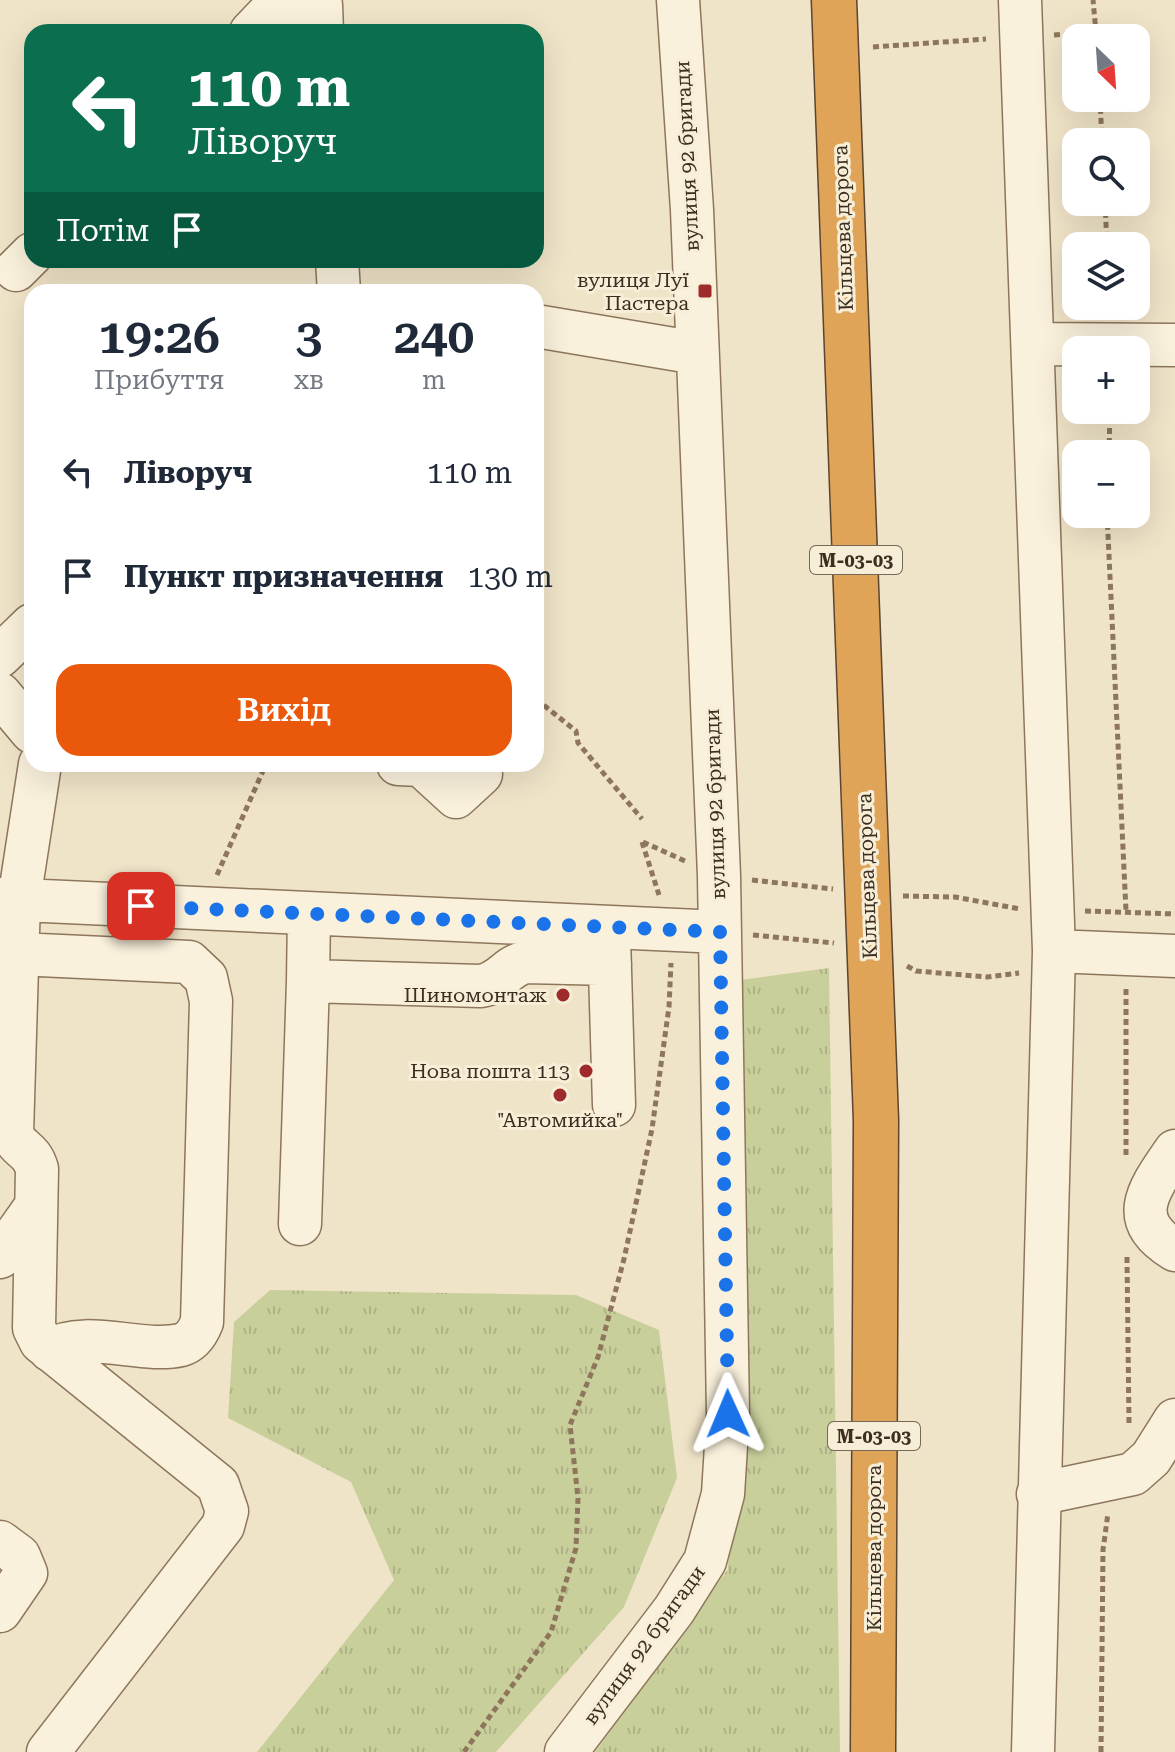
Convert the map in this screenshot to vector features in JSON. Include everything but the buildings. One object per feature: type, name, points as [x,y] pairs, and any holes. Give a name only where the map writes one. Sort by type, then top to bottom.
[{"type":"highway","name":"Кільцева дорога","points":[[834,0],[876,1120],[873,1752]]},
{"type":"street","name":"вулиця 92 бригади","points":[[566,1752],[674,1610],[705,1561],[723,1494],[728,1414],[720,932],[697,353],[678,0]]},
{"type":"street","points":[[1020,0],[1054,951],[1033,1752]]},
{"type":"street","points":[[259,24],[275,7],[321,5],[322,24]]},
{"type":"street","points":[[544,327],[697,353]]},
{"type":"street","points":[[1033,344],[1175,345]]},
{"type":"street","points":[[0,656],[24,633]]},
{"type":"street","points":[[0,694],[24,722]]},
{"type":"street","points":[[38,772],[10,900],[18,954],[12,1134],[34,1160],[33,1321],[36,1335],[50,1350],[218,1485],[227,1511],[223,1526],[48,1752]]},
{"type":"street","points":[[429,772],[456,797],[481,774]]},
{"type":"street","points":[[10,900],[309,914],[609,946]]},
{"type":"street","points":[[300,1224],[309,914]]},
{"type":"street","points":[[308,981],[480,986],[499,981],[518,964],[526,962],[671,930],[720,932]]},
{"type":"street","points":[[609,946],[614,1105]]},
{"type":"street","points":[[1054,951],[1175,956]]},
{"type":"street","points":[[18,954],[189,962],[206,978],[211,1001],[202,1322],[198,1332],[182,1345],[70,1342],[50,1350]]},
{"type":"street","points":[[1175,1151],[1149,1191],[1144,1213],[1157,1239],[1175,1250]]},
{"type":"street","points":[[0,1257],[36,1206]]},
{"type":"street","points":[[1038,1494],[1149,1470],[1175,1420]]},
{"type":"street","points":[[0,1542],[19,1556],[26,1573],[0,1611]]},
{"type":"path","points":[[1093,0],[1095,24]]},
{"type":"path","points":[[1052,35],[1062,35]]},
{"type":"path","points":[[884,46],[995,38]]},
{"type":"path","points":[[1108,528],[1126,911],[1175,914]]},
{"type":"path","points":[[544,705],[576,731],[578,743],[642,819]]},
{"type":"path","points":[[202,909],[262,772]]},
{"type":"path","points":[[464,1752],[551,1632],[576,1548],[578,1498],[570,1425],[598,1357],[624,1259],[652,1129],[669,1007],[671,930],[642,842]]},
{"type":"path","points":[[1126,976],[1127,1173]]},
{"type":"path","points":[[1101,1752],[1103,1550],[1110,1500],[1149,1470],[1130,1445],[1127,1253]]},
{"type":"green space","points":[[829,968],[840,1752],[595,1752],[728,1569],[740,980]]},
{"type":"green space","points":[[270,1290],[576,1295],[659,1330],[677,1478],[624,1607],[496,1752],[257,1752],[394,1580],[351,1482],[228,1418],[234,1322]]},
{"type":"place","name":"вулиця Луї Пастера","points":[[705,291]]},
{"type":"place","name":"Шиномонтаж","points":[[563,995]]},
{"type":"place","name":"Нова пошта 113","points":[[586,1071]]},
{"type":"place","name":"\"Автомийка\"","points":[[560,1095]]},
{"type":"route","points":[[141,906],[720,932],[728,1414]]}]
